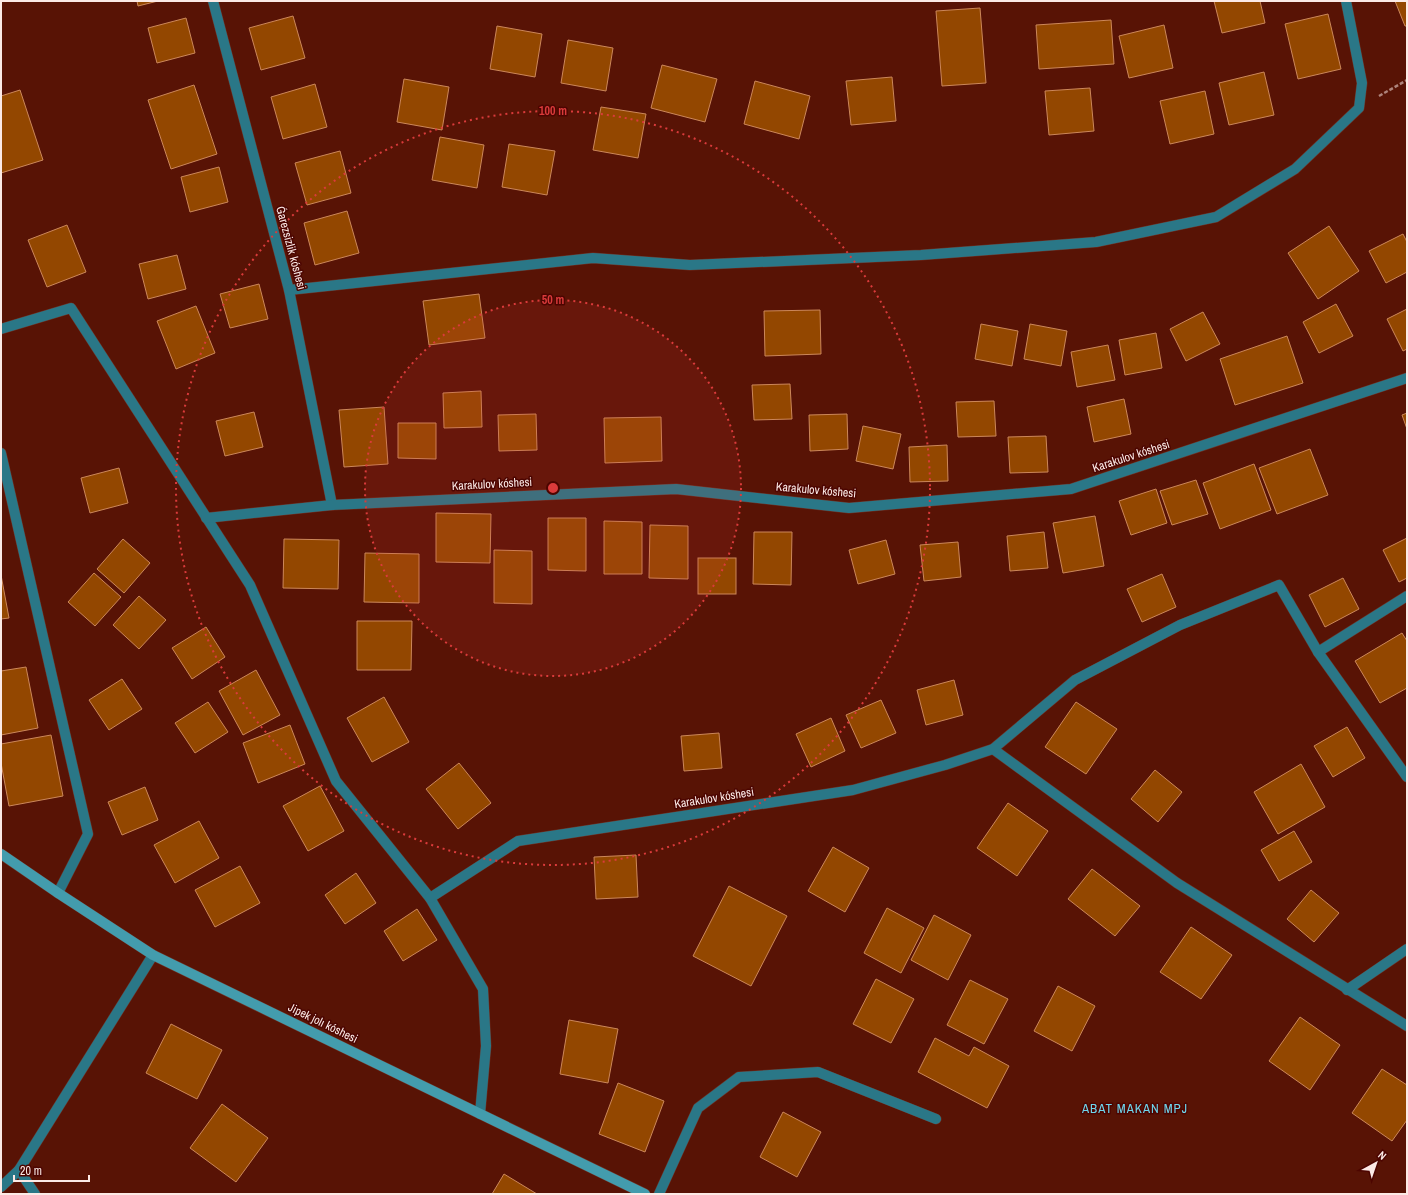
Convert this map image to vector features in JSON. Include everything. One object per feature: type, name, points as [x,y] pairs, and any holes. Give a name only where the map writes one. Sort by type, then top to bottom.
[{"type":"street","name":"Ǵarezsizlik kóshesi","points":[[213,1],[289,290],[332,505]]},
{"type":"street","points":[[289,290],[593,258],[690,265],[921,255],[1096,242],[1216,217],[1295,169],[1359,108],[1362,83],[1346,1]]},
{"type":"street","points":[[1,329],[71,308],[250,586],[336,781],[430,898],[483,989],[486,1046],[480,1114]]},
{"type":"street","name":"Karakulov kóshesi","points":[[206,518],[332,505],[676,489],[850,508],[1071,489],[1407,378]]},
{"type":"street","points":[[1,453],[88,834],[58,893]]},
{"type":"street","name":"Karakulov kóshesi","points":[[430,898],[518,841],[853,790],[945,765],[993,749],[1075,680],[1180,625],[1279,585],[1318,652]]},
{"type":"street","points":[[1407,596],[1318,652],[1407,777]]},
{"type":"street","points":[[993,749],[1177,883],[1407,1026]]},
{"type":"street","name":"Jipek jolı kóshesi","points":[[1,854],[153,956],[645,1194]]},
{"type":"street","points":[[1347,990],[1407,949]]},
{"type":"street","points":[[1,1188],[19,1170],[153,956]]},
{"type":"street","points":[[659,1194],[698,1108],[739,1077],[818,1072],[936,1119]]},
{"type":"street","points":[[19,1170],[35,1194]]},
{"type":"path","points":[[1359,108],[1407,80]]},
{"type":"building","points":[[137,1],[158,1],[138,6]]},
{"type":"building","points":[[1214,1],[1260,1],[1265,23],[1222,33]]},
{"type":"building","points":[[1395,1],[1407,1],[1407,26],[1405,26]]},
{"type":"building","points":[[980,8],[986,83],[942,86],[936,11]]},
{"type":"building","points":[[1328,14],[1341,69],[1298,79],[1285,24]]},
{"type":"building","points":[[293,16],[305,58],[261,70],[249,28]]},
{"type":"building","points":[[186,18],[195,53],[157,63],[148,28]]},
{"type":"building","points":[[1111,20],[1114,64],[1039,69],[1036,25]]},
{"type":"building","points":[[1164,25],[1173,68],[1129,78],[1119,36]]},
{"type":"building","points":[[497,26],[542,34],[535,77],[490,69]]},
{"type":"building","points":[[568,40],[613,48],[606,91],[561,83]]},
{"type":"building","points":[[662,65],[717,79],[705,122],[651,108]]},
{"type":"building","points":[[1264,72],[1274,115],[1229,125],[1219,83]]},
{"type":"building","points":[[892,77],[896,121],[851,125],[846,81]]},
{"type":"building","points":[[404,79],[449,87],[442,130],[397,122]]},
{"type":"building","points":[[755,81],[810,96],[799,139],[744,124]]},
{"type":"building","points":[[315,84],[327,127],[283,139],[271,97]]},
{"type":"building","points":[[194,85],[217,154],[171,169],[148,100]]},
{"type":"building","points":[[1090,88],[1094,131],[1049,135],[1045,91]]},
{"type":"building","points":[[20,90],[43,160],[1,173],[1,96]]},
{"type":"building","points":[[1205,91],[1214,134],[1170,144],[1160,101]]},
{"type":"building","points":[[601,107],[646,114],[638,158],[593,150]]},
{"type":"building","points":[[440,137],[484,145],[477,188],[432,180]]},
{"type":"building","points":[[509,144],[555,151],[547,195],[502,187]]},
{"type":"building","points":[[340,151],[351,193],[307,205],[295,163]]},
{"type":"building","points":[[219,167],[228,202],[190,212],[181,177]]},
{"type":"building","points":[[347,211],[359,253],[315,265],[304,223]]},
{"type":"building","points":[[67,225],[86,272],[47,287],[28,240]]},
{"type":"building","points":[[1329,226],[1359,271],[1318,299],[1288,253]]},
{"type":"building","points":[[1403,234],[1407,242],[1407,272],[1386,283],[1369,251]]},
{"type":"building","points":[[177,255],[186,289],[148,299],[139,264]]},
{"type":"building","points":[[259,284],[268,319],[230,328],[220,294]]},
{"type":"building","points":[[479,294],[485,338],[429,345],[423,301]]},
{"type":"building","points":[[1336,304],[1353,336],[1319,353],[1303,322]]},
{"type":"building","points":[[196,306],[215,353],[176,369],[157,321]]},
{"type":"building","points":[[1407,309],[1407,349],[1403,351],[1387,319]]},
{"type":"building","points":[[820,310],[821,354],[765,356],[764,311]]},
{"type":"building","points":[[1203,312],[1220,344],[1186,361],[1170,329]]},
{"type":"building","points":[[981,324],[1018,331],[1012,366],[975,359]]},
{"type":"building","points":[[1030,324],[1067,331],[1061,366],[1024,359]]},
{"type":"building","points":[[1156,333],[1162,368],[1125,375],[1119,340]]},
{"type":"building","points":[[1287,336],[1303,383],[1235,405],[1220,359]]},
{"type":"building","points":[[1108,345],[1115,380],[1077,387],[1071,352]]},
{"type":"building","points":[[790,384],[792,419],[754,420],[752,385]]},
{"type":"building","points":[[481,391],[482,427],[444,428],[443,393]]},
{"type":"building","points":[[1124,399],[1131,434],[1094,442],[1087,407]]},
{"type":"building","points":[[994,401],[996,436],[958,437],[956,402]]},
{"type":"building","points":[[384,407],[388,464],[344,467],[339,410]]},
{"type":"building","points":[[254,412],[263,447],[225,456],[216,421]]},
{"type":"building","points":[[1407,413],[1407,429],[1402,415]]},
{"type":"building","points":[[536,414],[537,450],[499,451],[498,415]]},
{"type":"building","points":[[847,414],[848,449],[810,451],[809,415]]},
{"type":"building","points":[[661,417],[662,461],[605,463],[604,418]]},
{"type":"building","points":[[398,423],[436,423],[436,459],[398,458]]},
{"type":"building","points":[[863,426],[901,434],[893,469],[856,461]]},
{"type":"building","points":[[1046,436],[1048,472],[1010,473],[1008,437]]},
{"type":"building","points":[[947,445],[948,481],[910,482],[909,447]]},
{"type":"building","points":[[1310,449],[1328,495],[1277,514],[1259,468]]},
{"type":"building","points":[[1254,464],[1271,510],[1220,529],[1203,483]]},
{"type":"building","points":[[119,468],[128,503],[90,513],[81,478]]},
{"type":"building","points":[[1196,480],[1208,514],[1172,525],[1160,491]]},
{"type":"building","points":[[1156,489],[1167,523],[1131,535],[1119,501]]},
{"type":"building","points":[[436,513],[491,514],[490,563],[436,562]]},
{"type":"building","points":[[1095,516],[1104,566],[1063,573],[1053,523]]},
{"type":"building","points":[[548,518],[586,518],[586,571],[548,570]]},
{"type":"building","points":[[604,521],[642,522],[642,574],[604,574]]},
{"type":"building","points":[[650,525],[688,526],[688,579],[649,578]]},
{"type":"building","points":[[754,532],[792,532],[791,585],[753,584]]},
{"type":"building","points":[[1044,532],[1048,568],[1010,571],[1007,536]]},
{"type":"building","points":[[1407,538],[1407,578],[1399,582],[1383,550]]},
{"type":"building","points":[[123,539],[150,563],[124,593],[97,569]]},
{"type":"building","points":[[284,539],[339,540],[338,589],[283,588]]},
{"type":"building","points":[[886,540],[895,574],[858,584],[849,550]]},
{"type":"building","points":[[958,542],[961,577],[924,581],[920,545]]},
{"type":"building","points":[[494,550],[532,551],[532,604],[494,603]]},
{"type":"building","points":[[365,553],[419,554],[419,603],[364,602]]},
{"type":"building","points":[[698,558],[736,558],[736,594],[698,594]]},
{"type":"building","points":[[94,573],[121,597],[95,626],[68,602]]},
{"type":"building","points":[[1162,574],[1176,607],[1142,622],[1127,589]]},
{"type":"building","points":[[1,575],[9,618],[1,619]]},
{"type":"building","points":[[1343,578],[1359,609],[1325,627],[1309,595]]},
{"type":"building","points":[[139,596],[166,620],[139,649],[113,625]]},
{"type":"building","points":[[357,621],[412,621],[411,670],[357,670]]},
{"type":"building","points":[[206,627],[225,657],[192,679],[172,648]]},
{"type":"building","points":[[1402,633],[1407,641],[1407,688],[1380,703],[1355,661]]},
{"type":"building","points":[[26,667],[38,728],[1,735],[1,671]]},
{"type":"building","points":[[256,670],[280,715],[243,735],[219,691]]},
{"type":"building","points":[[122,679],[142,709],[109,730],[89,700]]},
{"type":"building","points":[[954,680],[963,715],[926,725],[917,690]]},
{"type":"building","points":[[384,697],[409,742],[372,762],[347,718]]},
{"type":"building","points":[[881,700],[896,733],[861,748],[846,715]]},
{"type":"building","points":[[208,702],[228,732],[195,753],[175,723]]},
{"type":"building","points":[[1076,702],[1117,729],[1086,774],[1045,747]]},
{"type":"building","points":[[831,718],[845,751],[811,767],[796,734]]},
{"type":"building","points":[[290,725],[305,764],[258,783],[243,743]]},
{"type":"building","points":[[1347,727],[1365,758],[1333,777],[1314,746]]},
{"type":"building","points":[[719,733],[722,768],[684,771],[681,736]]},
{"type":"building","points":[[51,735],[63,796],[9,806],[1,763],[1,744]]},
{"type":"building","points":[[459,763],[491,803],[458,829],[426,789]]},
{"type":"building","points":[[1301,764],[1325,807],[1278,834],[1254,792]]},
{"type":"building","points":[[1155,770],[1182,792],[1158,822],[1131,799]]},
{"type":"building","points":[[320,786],[344,831],[308,851],[283,806]]},
{"type":"building","points":[[145,787],[158,820],[122,835],[108,802]]},
{"type":"building","points":[[1008,803],[1048,831],[1017,876],[977,848]]},
{"type":"building","points":[[199,821],[219,858],[175,883],[154,845]]},
{"type":"building","points":[[1294,831],[1312,862],[1279,881],[1261,850]]},
{"type":"building","points":[[833,847],[869,868],[845,912],[808,891]]},
{"type":"building","points":[[636,855],[638,897],[596,899],[594,857]]},
{"type":"building","points":[[240,866],[260,903],[215,927],[195,890]]},
{"type":"building","points":[[1092,869],[1140,906],[1115,936],[1068,899]]},
{"type":"building","points":[[356,873],[376,903],[345,924],[325,895]]},
{"type":"building","points":[[729,886],[787,916],[751,986],[693,956]]},
{"type":"building","points":[[1311,890],[1339,913],[1314,942],[1287,919]]},
{"type":"building","points":[[887,908],[924,928],[901,973],[864,953]]},
{"type":"building","points":[[417,909],[437,940],[403,961],[384,931]]},
{"type":"building","points":[[934,915],[971,935],[948,980],[911,960]]},
{"type":"building","points":[[1191,927],[1232,955],[1201,999],[1160,972]]},
{"type":"building","points":[[876,979],[914,999],[891,1043],[853,1024]]},
{"type":"building","points":[[970,980],[1008,999],[984,1044],[947,1025]]},
{"type":"building","points":[[1058,986],[1095,1006],[1072,1051],[1034,1031]]},
{"type":"building","points":[[1300,1017],[1340,1045],[1310,1090],[1269,1061]]},
{"type":"building","points":[[569,1020],[618,1029],[608,1083],[560,1074]]},
{"type":"building","points":[[171,1024],[222,1050],[197,1099],[146,1073]]},
{"type":"building","points":[[935,1038],[969,1056],[974,1047],[1009,1066],[987,1108],[918,1072]]},
{"type":"building","points":[[1382,1069],[1407,1085],[1407,1120],[1392,1141],[1352,1113]]},
{"type":"building","points":[[618,1083],[664,1101],[645,1152],[599,1134]]},
{"type":"building","points":[[222,1104],[268,1138],[236,1182],[190,1148]]},
{"type":"building","points":[[783,1112],[821,1132],[797,1177],[760,1157]]},
{"type":"building","points":[[504,1174],[537,1194],[492,1194]]},
{"type":"district","name":"ABAT MAKAN MPJ","points":[[1135,1108]]}]
